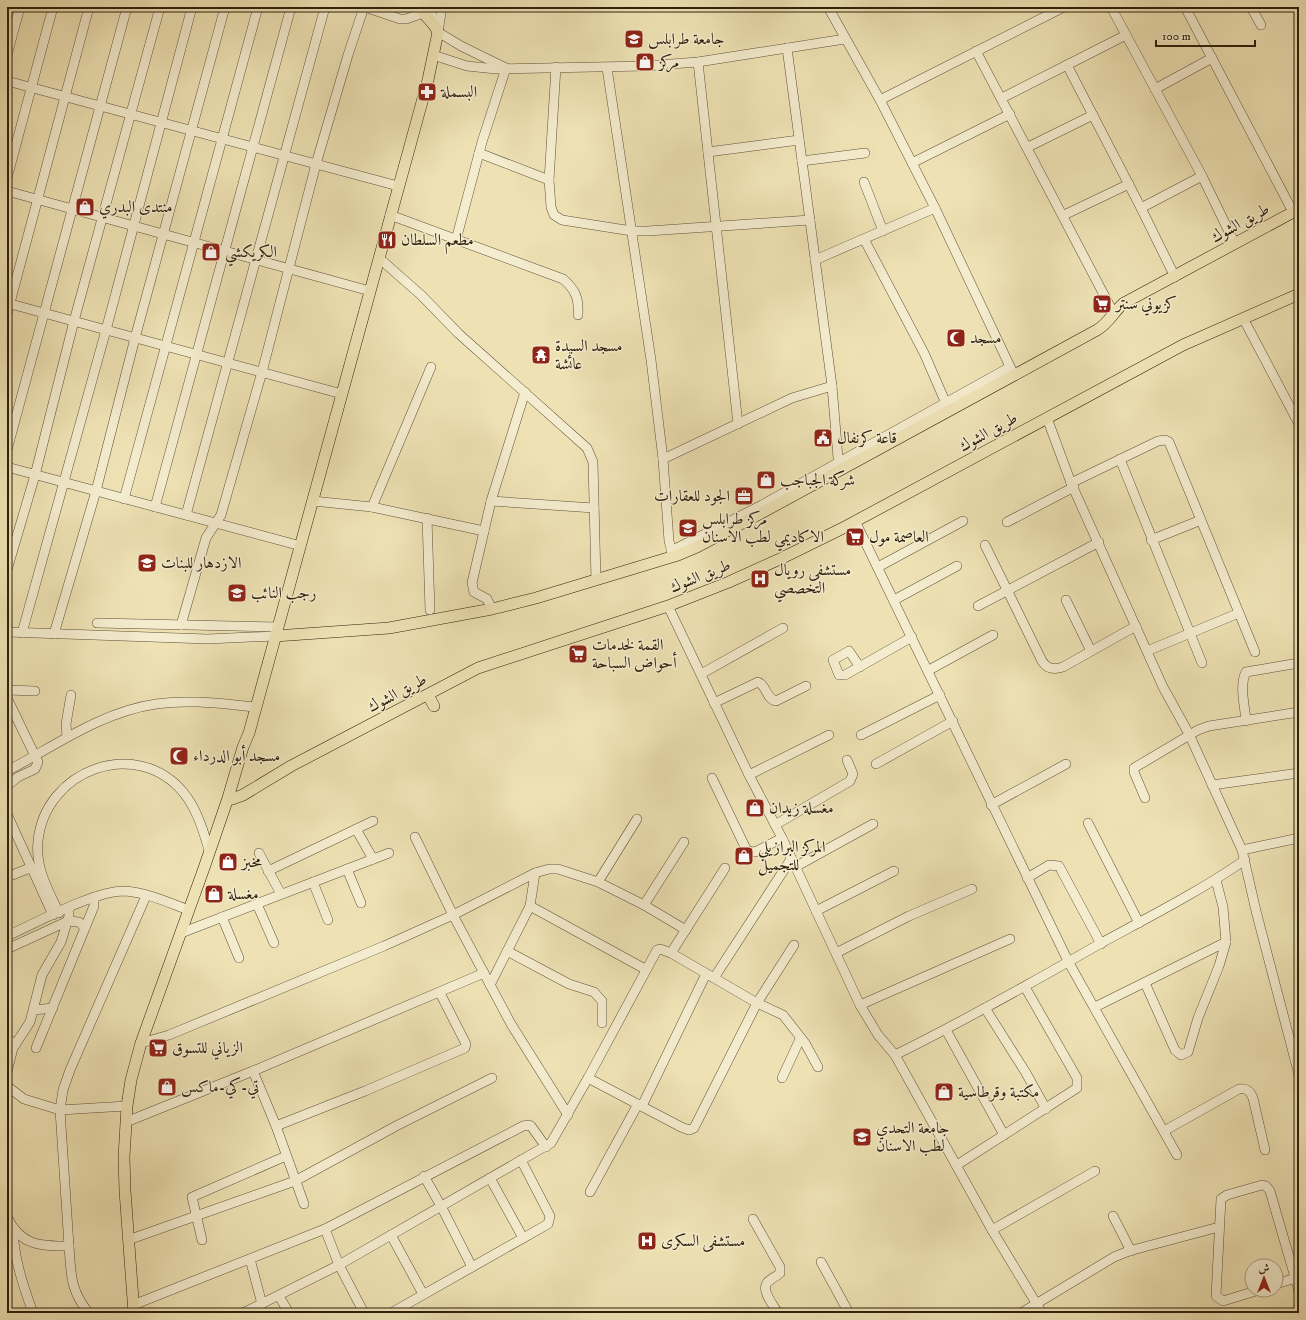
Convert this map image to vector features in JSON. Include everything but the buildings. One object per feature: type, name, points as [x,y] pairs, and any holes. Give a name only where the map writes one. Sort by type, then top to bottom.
[{"type":"main road","points":[[204,868],[215,850],[243,747],[249,733],[434,54],[436,29],[424,9]]},
{"type":"main road","name":"طريق الشوك","points":[[277,631],[389,628],[492,609],[596,580],[672,553],[697,547],[947,406],[1012,371],[1105,325],[1124,304],[1296,211]]},
{"type":"main road","name":"طريق الشوك","points":[[230,799],[243,795],[292,766],[468,673],[491,663],[668,606],[729,582],[855,521],[1183,346],[1299,294]]},
{"type":"main road","points":[[428,695],[434,706]]},
{"type":"main road","points":[[133,1309],[124,1171],[127,1106],[140,1043],[189,910],[209,850],[230,799]]},
{"type":"street","points":[[7,55],[20,7]]},
{"type":"street","points":[[7,178],[30,87],[53,7]]},
{"type":"street","points":[[7,314],[8,304],[89,7]]},
{"type":"street","points":[[7,450],[127,7]]},
{"type":"street","points":[[7,570],[35,475],[74,321],[160,7]]},
{"type":"street","points":[[22,633],[106,330],[192,7]]},
{"type":"street","points":[[54,634],[96,491],[135,338],[225,7]]},
{"type":"street","points":[[124,499],[258,7]]},
{"type":"street","points":[[155,507],[195,354],[225,251],[291,7]]},
{"type":"street","points":[[186,515],[325,7]]},
{"type":"street","points":[[181,625],[206,538],[221,515],[262,372],[316,164],[348,55],[364,7],[400,19],[406,19],[424,9]]},
{"type":"street","points":[[442,7],[436,29],[461,46],[506,68]]},
{"type":"street","points":[[828,7],[880,100],[912,163],[1012,371]]},
{"type":"street","points":[[880,100],[1064,7]]},
{"type":"street","points":[[1111,7],[1202,176],[1235,244]]},
{"type":"street","points":[[1185,7],[1296,211]]},
{"type":"street","points":[[1251,7],[1261,25]]},
{"type":"street","points":[[1002,98],[1126,35]]},
{"type":"street","points":[[434,54],[467,66],[506,68],[607,68],[698,62],[845,39]]},
{"type":"street","points":[[787,48],[832,386],[839,466]]},
{"type":"street","points":[[976,51],[1064,215],[1114,314]]},
{"type":"street","points":[[1155,89],[1212,58]]},
{"type":"street","points":[[698,62],[738,424]]},
{"type":"street","points":[[1067,65],[1129,184],[1174,277]]},
{"type":"street","points":[[556,67],[549,180],[551,207],[554,215],[562,220],[632,231],[663,231],[810,220]]},
{"type":"street","points":[[456,240],[479,153],[506,68]]},
{"type":"street","points":[[607,68],[651,360],[663,459],[672,553]]},
{"type":"street","points":[[7,81],[398,186]]},
{"type":"street","points":[[912,163],[1010,114]]},
{"type":"street","points":[[1028,147],[1093,115]]},
{"type":"street","points":[[708,152],[799,140]]},
{"type":"street","points":[[479,153],[549,180]]},
{"type":"street","points":[[802,161],[865,153]]},
{"type":"street","points":[[1141,208],[1202,176]]},
{"type":"street","points":[[864,182],[884,231]]},
{"type":"street","points":[[1064,215],[1129,184]]},
{"type":"street","points":[[7,191],[370,291]]},
{"type":"street","points":[[815,260],[934,208]]},
{"type":"street","points":[[390,215],[563,280],[572,287],[577,294],[578,315]]},
{"type":"street","points":[[864,239],[924,353],[947,406]]},
{"type":"street","points":[[379,258],[584,445],[590,453],[593,462],[596,580]]},
{"type":"street","points":[[8,304],[342,394]]},
{"type":"street","points":[[1243,318],[1298,422]]},
{"type":"street","points":[[372,506],[431,367]]},
{"type":"street","points":[[663,459],[792,398],[832,386]]},
{"type":"street","points":[[492,609],[487,599],[476,594],[472,586],[491,501],[525,392]]},
{"type":"street","points":[[1047,418],[1072,485],[1167,694],[1189,734],[1242,850],[1256,912],[1299,1074]]},
{"type":"street","points":[[1007,522],[1120,459],[1158,440],[1167,441],[1170,444],[1255,652]]},
{"type":"street","points":[[1120,459],[1151,540],[1202,663]]},
{"type":"street","points":[[7,467],[301,546]]},
{"type":"street","points":[[313,501],[372,506],[484,531]]},
{"type":"street","points":[[491,501],[594,508]]},
{"type":"street","points":[[427,518],[430,610]]},
{"type":"street","points":[[1151,540],[1201,520]]},
{"type":"street","points":[[855,521],[953,721],[991,805],[1069,963],[1177,1154]]},
{"type":"street","points":[[878,567],[963,521]]},
{"type":"street","points":[[978,606],[1099,542]]},
{"type":"street","points":[[985,545],[1044,665],[1053,669],[1058,669],[1136,626]]},
{"type":"street","points":[[894,600],[957,566]]},
{"type":"street","points":[[1066,600],[1091,651]]},
{"type":"street","points":[[668,606],[749,775],[782,838],[860,1005],[878,1035],[896,1055],[958,1165],[992,1230],[1042,1313]]},
{"type":"street","points":[[1147,651],[1239,614]]},
{"type":"street","points":[[97,623],[181,625],[277,631]]},
{"type":"street","points":[[701,674],[783,628]]},
{"type":"street","points":[[7,632],[208,639],[277,631]]},
{"type":"street","points":[[928,670],[993,635]]},
{"type":"street","points":[[860,667],[912,637]]},
{"type":"street","points":[[1246,721],[1243,684],[1246,672],[1299,663]]},
{"type":"street","points":[[714,703],[758,682],[762,684],[770,699],[776,701],[806,686]]},
{"type":"street","points":[[7,690],[35,691]]},
{"type":"street","points":[[67,737],[66,724],[71,695]]},
{"type":"street","points":[[861,735],[940,695]]},
{"type":"street","points":[[7,698],[38,762],[35,769],[18,777],[7,786]]},
{"type":"street","points":[[7,771],[36,756],[67,737],[125,711],[157,704],[189,702],[256,707]]},
{"type":"street","points":[[1145,798],[1134,772],[1134,768],[1189,734],[1209,726],[1299,712]]},
{"type":"street","points":[[876,764],[953,721]]},
{"type":"street","points":[[749,775],[829,735]]},
{"type":"street","points":[[775,824],[850,781],[853,774],[847,760]]},
{"type":"street","points":[[56,914],[39,864],[38,849],[40,829],[47,810],[62,790],[81,776],[94,769],[122,764],[136,765],[150,769],[173,782],[191,803],[209,850]]},
{"type":"street","points":[[991,805],[1066,764]]},
{"type":"street","points":[[1212,785],[1299,773]]},
{"type":"street","points":[[712,778],[744,848],[747,851],[755,852],[782,838]]},
{"type":"street","points":[[7,814],[30,868],[56,914]]},
{"type":"street","points":[[598,882],[637,819]]},
{"type":"street","points":[[268,872],[373,821]]},
{"type":"street","points":[[1088,823],[1139,923]]},
{"type":"street","points":[[590,1192],[640,1105],[710,976],[793,863],[873,824]]},
{"type":"street","points":[[356,830],[374,859]]},
{"type":"street","points":[[415,838],[511,1024],[568,1115]]},
{"type":"street","points":[[1242,850],[1299,838]]},
{"type":"street","points":[[644,905],[684,842]]},
{"type":"street","points":[[180,933],[389,853]]},
{"type":"street","points":[[259,854],[281,894]]},
{"type":"street","points":[[896,1055],[946,1030],[1069,963],[1216,880],[1245,860]]},
{"type":"street","points":[[1027,878],[1049,865],[1059,866],[1101,944]]},
{"type":"street","points":[[7,877],[30,868]]},
{"type":"street","points":[[671,953],[725,868]]},
{"type":"street","points":[[348,869],[361,903]]},
{"type":"street","points":[[140,1043],[169,1035],[384,946],[454,915],[535,873],[549,869],[558,869],[598,882],[644,905],[686,930]]},
{"type":"street","points":[[816,911],[894,871]]},
{"type":"street","points":[[490,985],[530,906],[535,873]]},
{"type":"street","points":[[1144,983],[1175,1050],[1181,1054],[1185,1054],[1188,1052],[1198,1018],[1219,966],[1226,942],[1223,907],[1216,880]]},
{"type":"street","points":[[313,882],[328,920]]},
{"type":"street","points":[[836,953],[908,916],[972,889]]},
{"type":"street","points":[[7,936],[94,897],[125,891],[189,910]]},
{"type":"street","points":[[88,1313],[78,1301],[74,1291],[69,1246],[60,1110],[63,1090],[70,1070],[146,896]]},
{"type":"street","points":[[36,1048],[94,906],[94,897]]},
{"type":"street","points":[[257,904],[274,944]]},
{"type":"street","points":[[530,906],[645,969]]},
{"type":"street","points":[[7,1072],[10,1056],[15,1045],[27,1029],[34,1010],[42,975],[59,946],[68,921],[69,908]]},
{"type":"street","points":[[222,917],[239,958]]},
{"type":"street","points":[[7,949],[68,921],[79,922],[85,928]]},
{"type":"street","points":[[860,1005],[1010,939]]},
{"type":"street","points":[[1095,1007],[1226,942]]},
{"type":"street","points":[[588,1078],[681,1127],[689,1130],[694,1128],[757,1003],[794,945]]},
{"type":"street","points":[[243,1313],[339,1265],[546,1147],[555,1138],[568,1115],[645,969],[657,950],[660,949],[671,953],[757,1003],[785,1017],[806,1045],[818,1067]]},
{"type":"street","points":[[507,952],[569,984],[594,992],[602,1001],[602,1023]]},
{"type":"street","points":[[126,1122],[253,1071],[440,993],[484,973]]},
{"type":"street","points":[[958,1165],[1077,1088],[1078,1083],[1052,1032],[1025,987]]},
{"type":"street","points":[[276,1126],[365,1091],[465,1048],[466,1044],[440,993]]},
{"type":"street","points":[[34,1010],[52,1008]]},
{"type":"street","points":[[985,1008],[1046,1109]]},
{"type":"street","points":[[946,1030],[1004,1135]]},
{"type":"street","points":[[7,1038],[15,1045]]},
{"type":"street","points":[[782,1078],[800,1039]]},
{"type":"street","points":[[253,1071],[276,1126],[304,1204]]},
{"type":"street","points":[[128,1240],[296,1181],[398,1125],[492,1078]]},
{"type":"street","points":[[7,1086],[24,1099],[60,1110],[127,1106]]},
{"type":"street","points":[[1164,1131],[1239,1089],[1246,1089],[1250,1091],[1253,1098],[1265,1150]]},
{"type":"street","points":[[133,1309],[325,1229],[424,1176],[526,1125],[531,1126],[546,1147]]},
{"type":"street","points":[[202,1240],[191,1199],[194,1195],[286,1156]]},
{"type":"street","points":[[391,1313],[548,1224],[550,1219],[521,1160]]},
{"type":"street","points":[[992,1230],[1095,1172]]},
{"type":"street","points":[[424,1176],[472,1267]]},
{"type":"street","points":[[490,1178],[523,1238]]},
{"type":"street","points":[[1244,1295],[1227,1300],[1217,1298],[1219,1227],[1222,1197],[1260,1185],[1266,1186],[1270,1191],[1299,1291]]},
{"type":"street","points":[[1113,1216],[1131,1251]]},
{"type":"street","points":[[753,1219],[780,1267],[780,1273],[765,1286],[767,1294],[778,1313]]},
{"type":"street","points":[[9,1223],[19,1235],[34,1243],[44,1246],[69,1246]]},
{"type":"street","points":[[9,1223],[13,1249],[21,1279],[34,1313]]},
{"type":"street","points":[[1021,1313],[1114,1257],[1219,1227]]},
{"type":"street","points":[[325,1229],[339,1265],[364,1313]]},
{"type":"street","points":[[391,1235],[423,1294]]},
{"type":"street","points":[[250,1259],[262,1304]]},
{"type":"street","points":[[821,1262],[849,1313]]},
{"type":"street","points":[[1284,1282],[1296,1278]]},
{"type":"street","points":[[279,1296],[289,1313]]},
{"type":"place","name":"جامعة طرابلس","points":[[634,39]]},
{"type":"place","name":"مركز","points":[[645,62]]},
{"type":"place","name":"البسملة","points":[[427,92]]},
{"type":"place","name":"منتدى البدري","points":[[85,207]]},
{"type":"place","name":"مطعم السلطان","points":[[387,240]]},
{"type":"place","name":"الكريكشي","points":[[211,252]]},
{"type":"place","name":"كزيوني سنتر","points":[[1102,304]]},
{"type":"place","name":"مسجد","points":[[956,338]]},
{"type":"place","name":"مسجد السيدة عائشة","points":[[541,355]]},
{"type":"place","name":"قاعة كرنفال","points":[[823,438]]},
{"type":"place","name":"شركة الجباجب","points":[[766,480]]},
{"type":"place","name":"الجود للعقارات","points":[[744,496]]},
{"type":"place","name":"مركز طرابلس الاكاديمي لطب الاسنان","points":[[688,528]]},
{"type":"place","name":"العاصمة مول","points":[[855,537]]},
{"type":"place","name":"الازدهار للبنات","points":[[147,563]]},
{"type":"place","name":"مستشفى رويال التخصصي","points":[[760,579]]},
{"type":"place","name":"رجب النائب","points":[[237,593]]},
{"type":"place","name":"القمة لخدمات أحواض السباحة","points":[[578,654]]},
{"type":"place","name":"مسجد أبو الدرداء","points":[[179,756]]},
{"type":"place","name":"مغسلة زيدان","points":[[755,808]]},
{"type":"place","name":"المركز البرازيلي للتجميل","points":[[744,856]]},
{"type":"place","name":"مخبز","points":[[228,862]]},
{"type":"place","name":"مغسلة","points":[[214,894]]},
{"type":"place","name":"الزياني للتسوق","points":[[158,1048]]},
{"type":"place","name":"تي-كي-ماكس","points":[[167,1087]]},
{"type":"place","name":"مكتبة وقرطاسية","points":[[944,1092]]},
{"type":"place","name":"جامعة التحدي لطب الاسنان","points":[[862,1137]]},
{"type":"place","name":"مستشفى السكرى","points":[[647,1241]]}]
